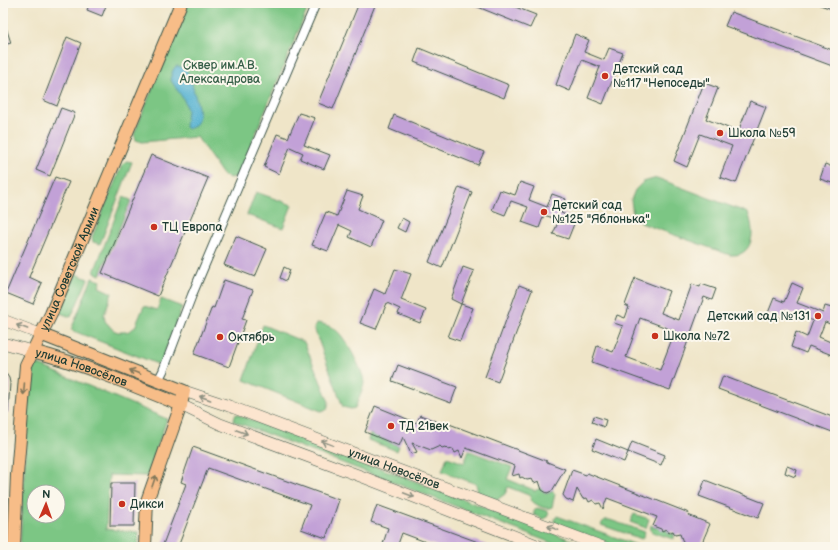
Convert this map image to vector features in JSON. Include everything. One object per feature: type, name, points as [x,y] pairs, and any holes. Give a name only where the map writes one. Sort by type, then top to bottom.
[{"type":"main road","name":"улица Советской Армии","points":[[14,547],[26,365],[40,334],[52,314],[180,3]]},
{"type":"main road","name":"улица Новосёлов","points":[[3,320],[184,391],[237,409],[603,547]]},
{"type":"main road","name":"улица Новосёлов","points":[[3,343],[54,357],[94,371],[180,405],[220,424],[363,477],[542,547]]},
{"type":"main road","points":[[145,547],[147,501],[184,391]]},
{"type":"street","points":[[158,381],[195,287],[316,3]]},
{"type":"green space","name":"Сквер им.А.В. Александрова","points":[[187,3],[310,3],[238,176],[230,178],[223,175],[197,137],[142,142],[136,140],[134,134]]},
{"type":"green space","points":[[126,161],[132,162],[100,244],[93,242],[92,237],[122,165]]},
{"type":"green space","points":[[657,178],[748,213],[752,229],[749,246],[740,254],[730,255],[641,223],[633,215],[631,200],[635,190],[643,182]]},
{"type":"green space","points":[[256,192],[292,205],[283,228],[247,215]]},
{"type":"green space","points":[[123,197],[131,200],[100,275],[94,272]]},
{"type":"green space","points":[[76,274],[88,279],[71,317],[60,313]]},
{"type":"green space","points":[[92,278],[101,281],[99,287],[112,293],[104,315],[105,321],[113,330],[118,332],[130,331],[135,327],[144,306],[157,310],[161,299],[182,307],[160,365],[71,330]]},
{"type":"green space","points":[[317,323],[335,329],[349,347],[357,362],[363,376],[364,384],[355,408],[351,409],[343,407],[314,328]]},
{"type":"green space","points":[[263,325],[304,342],[329,402],[327,409],[321,411],[244,380]]},
{"type":"green space","points":[[32,362],[167,419],[147,476],[109,475],[106,529],[139,532],[138,547],[20,547],[30,366]]},
{"type":"green space","points":[[236,414],[590,547],[562,547],[233,421]]},
{"type":"green space","points":[[370,434],[399,446],[397,451],[368,440]]},
{"type":"green space","points":[[469,451],[512,467],[507,479],[534,490],[534,492],[542,488],[545,493],[552,491],[555,494],[552,507],[546,508],[540,506],[530,500],[531,496],[508,487],[505,494],[494,502],[479,496],[476,484],[442,471],[447,457],[464,463]]},
{"type":"green space","points":[[537,508],[547,511],[549,513],[547,517],[543,519],[534,515],[534,511]]},
{"type":"green space","points":[[634,514],[649,519],[646,528],[630,522]]},
{"type":"green space","points":[[557,516],[639,546],[618,547],[555,523],[554,520]]},
{"type":"green space","points":[[604,520],[610,520],[645,532],[642,539],[601,525]]},
{"type":"green space","points":[[651,525],[655,528],[657,527],[674,534],[673,539],[652,532],[650,530]]},
{"type":"water","points":[[176,66],[185,69],[189,74],[198,108],[199,114],[197,124],[187,129],[185,127],[187,110],[184,100],[170,79]]},
{"type":"building","points":[[90,3],[107,3],[102,16],[87,10]]},
{"type":"building","points":[[359,3],[376,3],[333,109],[318,103]]},
{"type":"building","points":[[468,3],[505,3],[536,15],[530,28]]},
{"type":"building","points":[[835,3],[835,10],[817,4]]},
{"type":"building","points":[[731,12],[835,51],[835,67],[725,26]]},
{"type":"building","points":[[3,21],[11,43],[3,45]]},
{"type":"building","name":"Детский сад №117 \"Непоседы\"","points":[[575,34],[589,40],[584,52],[604,60],[609,48],[623,53],[603,104],[588,98],[600,67],[582,60],[570,91],[556,85]]},
{"type":"building","points":[[67,37],[81,43],[57,106],[43,100]]},
{"type":"building","points":[[419,48],[509,85],[504,98],[414,62]]},
{"type":"building","name":"Школа №59","points":[[704,83],[718,88],[706,119],[738,132],[750,101],[766,107],[736,183],[720,177],[732,146],[700,134],[687,167],[674,161]]},
{"type":"building","points":[[61,108],[75,113],[50,176],[36,170]]},
{"type":"building","points":[[299,113],[315,118],[304,145],[330,155],[324,169],[300,159],[303,153],[290,147],[279,174],[264,167],[277,134],[288,138]]},
{"type":"building","points":[[394,115],[484,152],[478,165],[389,129]]},
{"type":"building","name":"ТЦ Европа","points":[[151,155],[208,178],[158,296],[102,273]]},
{"type":"building","points":[[825,164],[835,168],[835,184],[820,179]]},
{"type":"building","points":[[55,177],[69,182],[29,277],[42,283],[33,304],[6,293]]},
{"type":"building","name":"Детский сад №125 \"Яблонька\"","points":[[520,182],[534,187],[529,200],[547,207],[552,194],[566,199],[561,213],[576,219],[568,239],[553,234],[559,220],[544,215],[539,228],[522,222],[528,207],[511,201],[505,215],[492,210],[500,190],[515,195]]},
{"type":"building","points":[[459,187],[472,192],[442,268],[429,262]]},
{"type":"building","points":[[347,191],[363,196],[358,209],[382,220],[371,247],[349,237],[352,231],[339,225],[328,251],[312,245],[326,212],[337,216]]},
{"type":"building","points":[[402,218],[409,222],[405,232],[397,228]]},
{"type":"building","points":[[236,236],[267,249],[255,277],[224,265]]},
{"type":"building","points":[[284,267],[290,270],[286,281],[280,278]]},
{"type":"building","points":[[463,267],[474,271],[461,304],[451,299]]},
{"type":"building","points":[[395,269],[411,274],[401,300],[426,310],[420,323],[398,314],[400,309],[387,303],[376,329],[360,323],[374,289],[385,294]]},
{"type":"building","name":"Школа №72","points":[[635,278],[669,291],[661,313],[679,320],[692,284],[700,287],[701,284],[716,289],[712,300],[704,297],[670,390],[592,362],[597,346],[613,352],[623,326],[614,323],[617,315],[625,318],[629,307],[625,305]],"holes":[[[640,318],[675,331],[660,370],[626,357]]]},
{"type":"building","name":"Октябрь","points":[[224,280],[253,290],[242,319],[246,320],[229,367],[194,354],[212,307],[214,308]]},
{"type":"building","name":"Детский сад №131","points":[[792,283],[803,288],[797,303],[823,313],[825,306],[835,309],[835,326],[825,322],[819,337],[835,344],[832,355],[809,346],[806,353],[791,347],[796,332],[807,337],[813,321],[786,311],[783,319],[768,313],[774,298],[784,302]]},
{"type":"building","points":[[519,285],[532,290],[498,382],[485,377]]},
{"type":"building","points":[[461,304],[473,308],[460,341],[448,337]]},
{"type":"building","points":[[398,365],[457,387],[451,403],[392,381]]},
{"type":"building","points":[[3,369],[9,378],[10,383],[8,413],[3,413]]},
{"type":"building","points":[[723,376],[835,418],[835,433],[718,389]]},
{"type":"building","points":[[375,406],[417,423],[420,415],[443,424],[444,422],[565,469],[552,491],[547,493],[542,490],[539,481],[534,483],[532,479],[527,480],[522,477],[520,478],[519,474],[512,476],[515,466],[466,448],[462,458],[459,451],[455,453],[453,449],[448,450],[445,447],[442,448],[440,446],[431,450],[412,443],[417,452],[411,454],[403,437],[399,446],[365,432]]},
{"type":"building","points":[[594,416],[606,420],[604,427],[592,422]]},
{"type":"building","points":[[596,439],[628,452],[624,462],[592,449]]},
{"type":"building","points":[[632,442],[665,455],[661,465],[628,452]]},
{"type":"building","points":[[193,447],[339,500],[326,538],[301,529],[310,505],[208,468],[178,547],[162,547],[186,484],[181,482]]},
{"type":"building","points":[[787,466],[797,470],[795,477],[785,473]]},
{"type":"building","points":[[572,470],[586,475],[587,473],[689,513],[688,515],[710,524],[700,547],[689,547],[684,545],[680,534],[675,535],[673,531],[669,533],[666,529],[662,531],[661,529],[653,526],[657,517],[607,498],[603,509],[600,503],[596,504],[593,500],[589,502],[587,498],[583,499],[577,489],[573,502],[566,499],[563,495]]},
{"type":"building","points":[[705,480],[764,503],[758,518],[699,496]]},
{"type":"building","name":"Дикси","points":[[111,483],[135,483],[134,526],[110,526]]},
{"type":"building","points":[[377,505],[489,546],[439,547],[402,533],[397,547],[382,547],[388,528],[371,522]]},
{"type":"place","name":"Детский сад №117 \"Непоседы\"","points":[[605,76]]},
{"type":"place","name":"Школа №59","points":[[720,133]]},
{"type":"place","name":"Детский сад №125 \"Яблонька\"","points":[[544,212]]},
{"type":"place","name":"ТЦ Европа","points":[[154,227]]},
{"type":"place","name":"Детский сад №131","points":[[818,316]]},
{"type":"place","name":"Школа №72","points":[[655,336]]},
{"type":"place","name":"Октябрь","points":[[220,337]]},
{"type":"place","name":"ТД 21век","points":[[391,426]]},
{"type":"place","name":"Дикси","points":[[122,504]]}]
